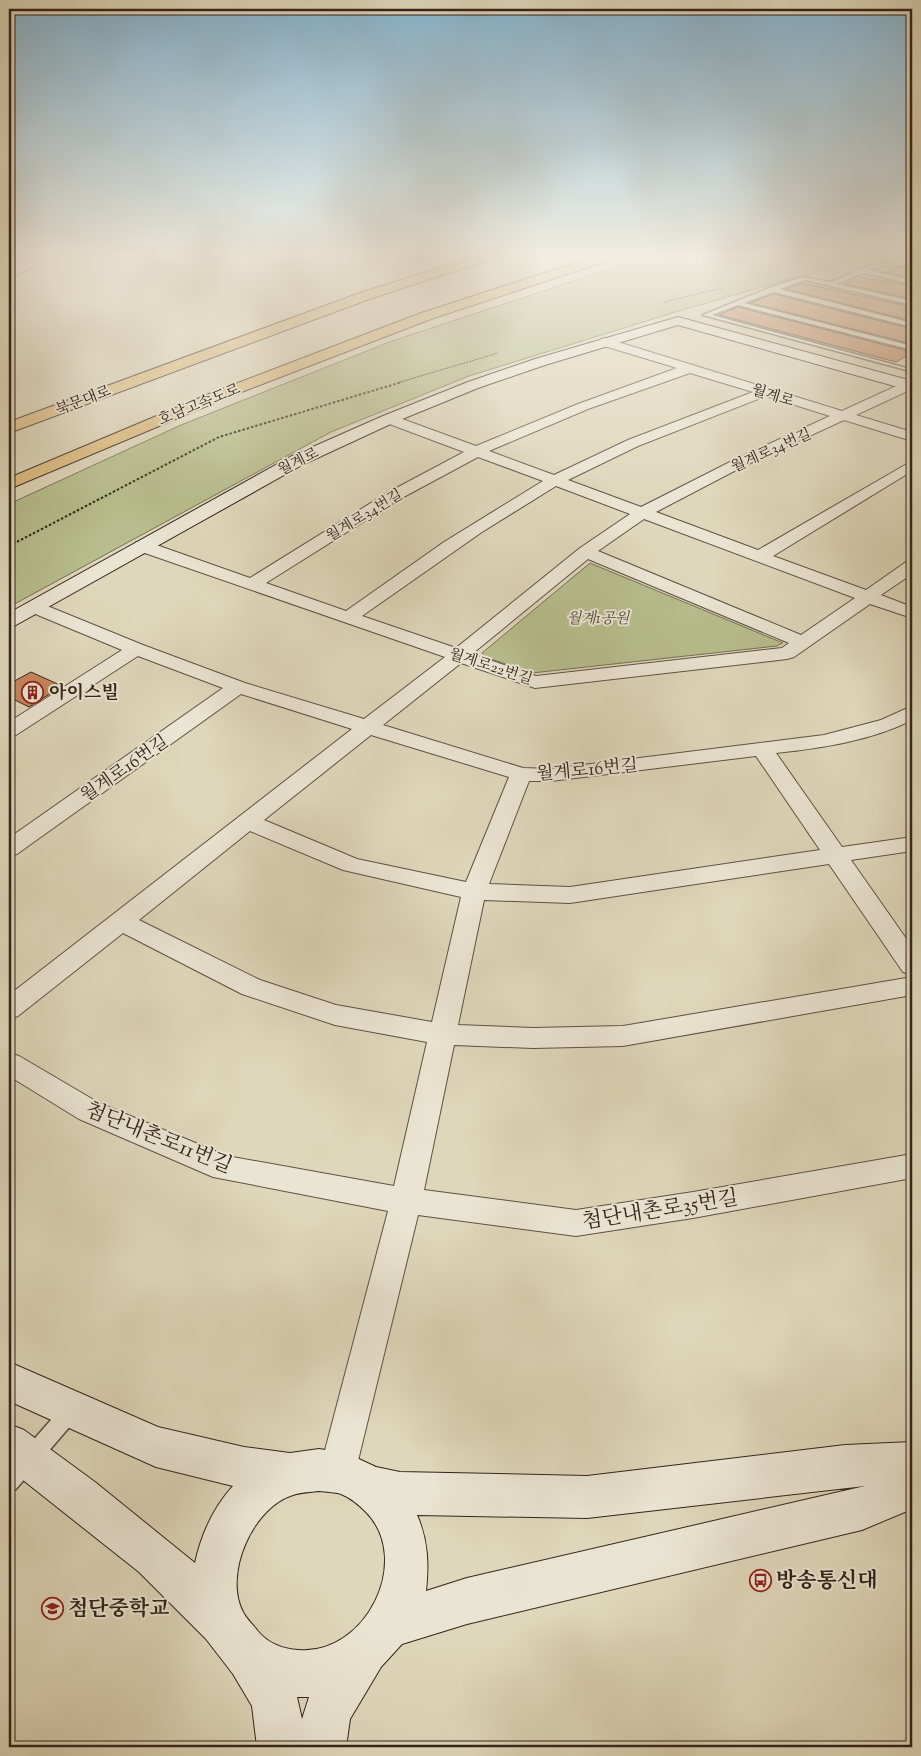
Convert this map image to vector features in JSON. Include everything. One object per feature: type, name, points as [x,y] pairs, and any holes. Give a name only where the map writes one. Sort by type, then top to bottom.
[{"type":"main road","name":"북문대로","points":[[9,417],[235,335]]},
{"type":"main road","name":"북문대로","points":[[9,428],[262,335]]},
{"type":"main road","name":"호남고속도로","points":[[132,416],[343,335]]},
{"type":"main road","name":"호남고속도로","points":[[9,484],[215,397],[377,335]]},
{"type":"street","name":"월계로","points":[[9,621],[296,461],[388,418],[473,385],[630,335]]},
{"type":"street","name":"월계로","points":[[728,335],[911,386]]},
{"type":"street","name":"월계로","points":[[605,342],[688,369],[912,436]]},
{"type":"street","name":"월계로34번길","points":[[252,584],[363,512],[479,450],[581,406],[688,369]]},
{"type":"street","name":"월계로34번길","points":[[367,726],[458,656],[586,552],[644,512],[737,464],[911,386]]},
{"type":"street","points":[[348,618],[458,540],[557,480],[658,432],[765,392]]},
{"type":"street","points":[[388,418],[479,450],[912,613]]},
{"type":"street","points":[[760,556],[912,465]]},
{"type":"street","name":"월계로22번길","points":[[142,546],[535,682],[787,653],[868,596]]},
{"type":"street","points":[[586,552],[802,642]]},
{"type":"street","points":[[868,596],[912,566]]},
{"type":"street","name":"월계로16번길","points":[[34,607],[136,649],[238,687],[522,774],[551,775],[825,741],[888,724],[912,712]]},
{"type":"street","points":[[9,731],[136,649]]},
{"type":"street","name":"월계로16번길","points":[[9,849],[238,687]]},
{"type":"street","points":[[9,1009],[367,726]]},
{"type":"street","points":[[763,750],[912,966]]},
{"type":"street","points":[[354,1480],[406,1201],[441,1034],[474,892],[522,774]]},
{"type":"street","points":[[247,821],[351,866],[474,892],[570,895],[912,844]]},
{"type":"street","points":[[120,921],[251,987],[335,1015],[441,1034],[533,1038],[623,1036],[912,986]]},
{"type":"street","name":"첨단내촌로11번길","points":[[9,1063],[89,1111],[224,1168],[406,1201]]},
{"type":"street","name":"첨단내촌로35번길","points":[[406,1201],[576,1223],[693,1205],[912,1166]]},
{"type":"street","points":[[9,1381],[156,1447],[244,1468],[290,1474],[319,1470],[400,1493],[587,1497],[845,1466],[912,1463]]},
{"type":"street","points":[[15,1462],[136,1542],[180,1580],[236,1641],[273,1696],[281,1747]]},
{"type":"street","points":[[290,1474],[264,1487],[247,1502],[224,1534],[216,1566],[216,1598],[236,1641],[273,1669],[304,1675],[336,1668],[376,1639],[467,1601],[862,1509],[912,1487]]},
{"type":"street","points":[[322,1747],[327,1712],[403,1596],[407,1564],[403,1534],[390,1507],[354,1480]]},
{"type":"lane","points":[[783,335],[910,368]]},
{"type":"lane","points":[[862,335],[912,348]]},
{"type":"lane","points":[[888,379],[910,368]]},
{"type":"lane","points":[[15,1462],[72,1409]]},
{"type":"green space","points":[[410,335],[602,335],[469,376],[331,432],[9,607],[9,504],[181,425]]},
{"type":"green space","name":"월계1공원","points":[[590,563],[783,643],[777,646],[532,673],[485,657],[482,653]]},
{"type":"building","points":[[794,335],[846,335],[912,352],[896,362]]},
{"type":"building","points":[[876,335],[912,335],[912,344]]},
{"type":"building","name":"아이스빌","points":[[31,672],[62,686],[29,707],[9,697],[9,684]]},
{"type":"place","name":"아이스빌","points":[[33,692]]},
{"type":"place","name":"방송통신대","points":[[760,1580]]},
{"type":"place","name":"첨단중학교","points":[[52,1608]]}]
